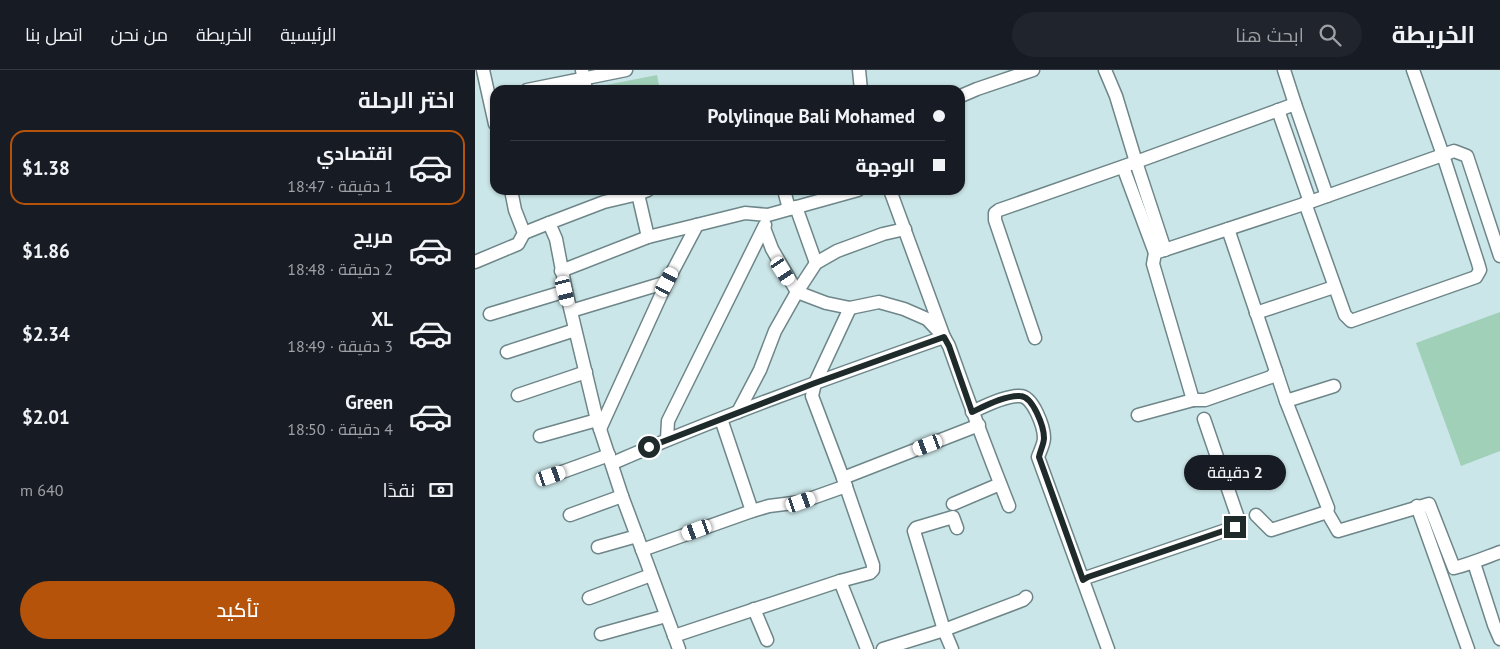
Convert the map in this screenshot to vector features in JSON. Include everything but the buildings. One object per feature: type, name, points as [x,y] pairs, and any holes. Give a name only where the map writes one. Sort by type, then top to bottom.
[{"type":"street","points":[[483,70],[490,91]]},
{"type":"street","points":[[556,85],[625,70]]},
{"type":"street","points":[[859,70],[860,85]]},
{"type":"street","points":[[965,94],[1033,70]]},
{"type":"street","points":[[1105,70],[1116,96],[1160,251],[1153,264],[1193,400]]},
{"type":"street","points":[[1284,70],[1327,196]]},
{"type":"street","points":[[1278,110],[1334,287],[1345,315],[1351,321],[1476,278],[1480,270],[1413,70]]},
{"type":"street","points":[[1035,338],[995,220],[995,213],[1295,104]]},
{"type":"street","points":[[1160,251],[1307,203],[1454,151],[1461,152],[1467,156],[1500,256]]},
{"type":"street","points":[[1123,167],[1160,251]]},
{"type":"street","points":[[512,195],[515,210],[524,233]]},
{"type":"street","points":[[643,195],[647,236]]},
{"type":"street","points":[[786,195],[816,263]]},
{"type":"street","points":[[667,439],[668,421],[766,222],[792,208],[834,195]]},
{"type":"street","points":[[892,195],[972,412],[979,425],[1009,506]]},
{"type":"street","points":[[475,262],[518,244],[524,233],[549,223],[603,196]]},
{"type":"street","points":[[561,271],[647,236],[726,217],[745,213],[766,222]]},
{"type":"street","points":[[766,222],[772,249],[797,292],[826,303],[850,308],[879,302],[904,309],[927,319],[944,337]]},
{"type":"street","points":[[549,223],[555,239],[565,291],[599,424],[622,496],[679,649]]},
{"type":"street","points":[[599,424],[667,282],[697,225]]},
{"type":"street","points":[[738,412],[760,370],[775,331],[816,263],[837,251],[905,228]]},
{"type":"street","points":[[1227,229],[1275,371],[1328,508],[1327,512],[1338,532],[1417,506],[1429,504],[1454,568],[1474,563],[1479,559],[1500,552]]},
{"type":"street","points":[[571,311],[667,282]]},
{"type":"street","points":[[1256,313],[1334,287]]},
{"type":"street","points":[[491,314],[565,291]]},
{"type":"street","points":[[674,636],[840,581],[870,574],[873,570],[873,565],[845,482],[812,396],[815,383],[850,308]]},
{"type":"street","points":[[507,352],[575,330]]},
{"type":"street","points":[[551,476],[611,459],[944,337]]},
{"type":"street","points":[[1138,415],[1193,400],[1205,400],[1271,377],[1275,371]]},
{"type":"street","points":[[517,395],[586,372]]},
{"type":"street","points":[[1286,401],[1334,386]]},
{"type":"street","points":[[972,412],[998,400],[1021,395],[1032,404],[1039,419],[1044,438],[1039,457],[1108,649]]},
{"type":"street","points":[[721,419],[752,511]]},
{"type":"street","points":[[1083,580],[1239,524],[1204,420]]},
{"type":"street","points":[[540,436],[599,424]]},
{"type":"street","points":[[642,550],[752,511],[769,506],[801,502],[979,425]]},
{"type":"street","points":[[953,504],[1000,484]]},
{"type":"street","points":[[569,514],[622,496]]},
{"type":"street","points":[[1417,506],[1469,649]]},
{"type":"street","points":[[1256,515],[1271,530],[1327,512]]},
{"type":"street","points":[[952,649],[944,630],[914,530],[953,517],[957,528]]},
{"type":"street","points":[[598,547],[637,536]]},
{"type":"street","points":[[1474,563],[1500,639]]},
{"type":"street","points":[[589,598],[651,574]]},
{"type":"street","points":[[840,581],[867,649]]},
{"type":"street","points":[[883,649],[944,630],[1023,600],[1026,597]]},
{"type":"street","points":[[754,609],[767,640]]},
{"type":"street","points":[[601,634],[667,616]]},
{"type":"green space","points":[[657,75],[659,85],[606,85]]},
{"type":"green space","points":[[1500,312],[1500,451],[1461,466],[1416,343]]},
{"type":"route","points":[[649,447],[815,383],[944,337],[949,346],[972,412],[998,400],[1021,395],[1032,404],[1039,419],[1044,438],[1039,457],[1083,580],[1235,527]]}]
